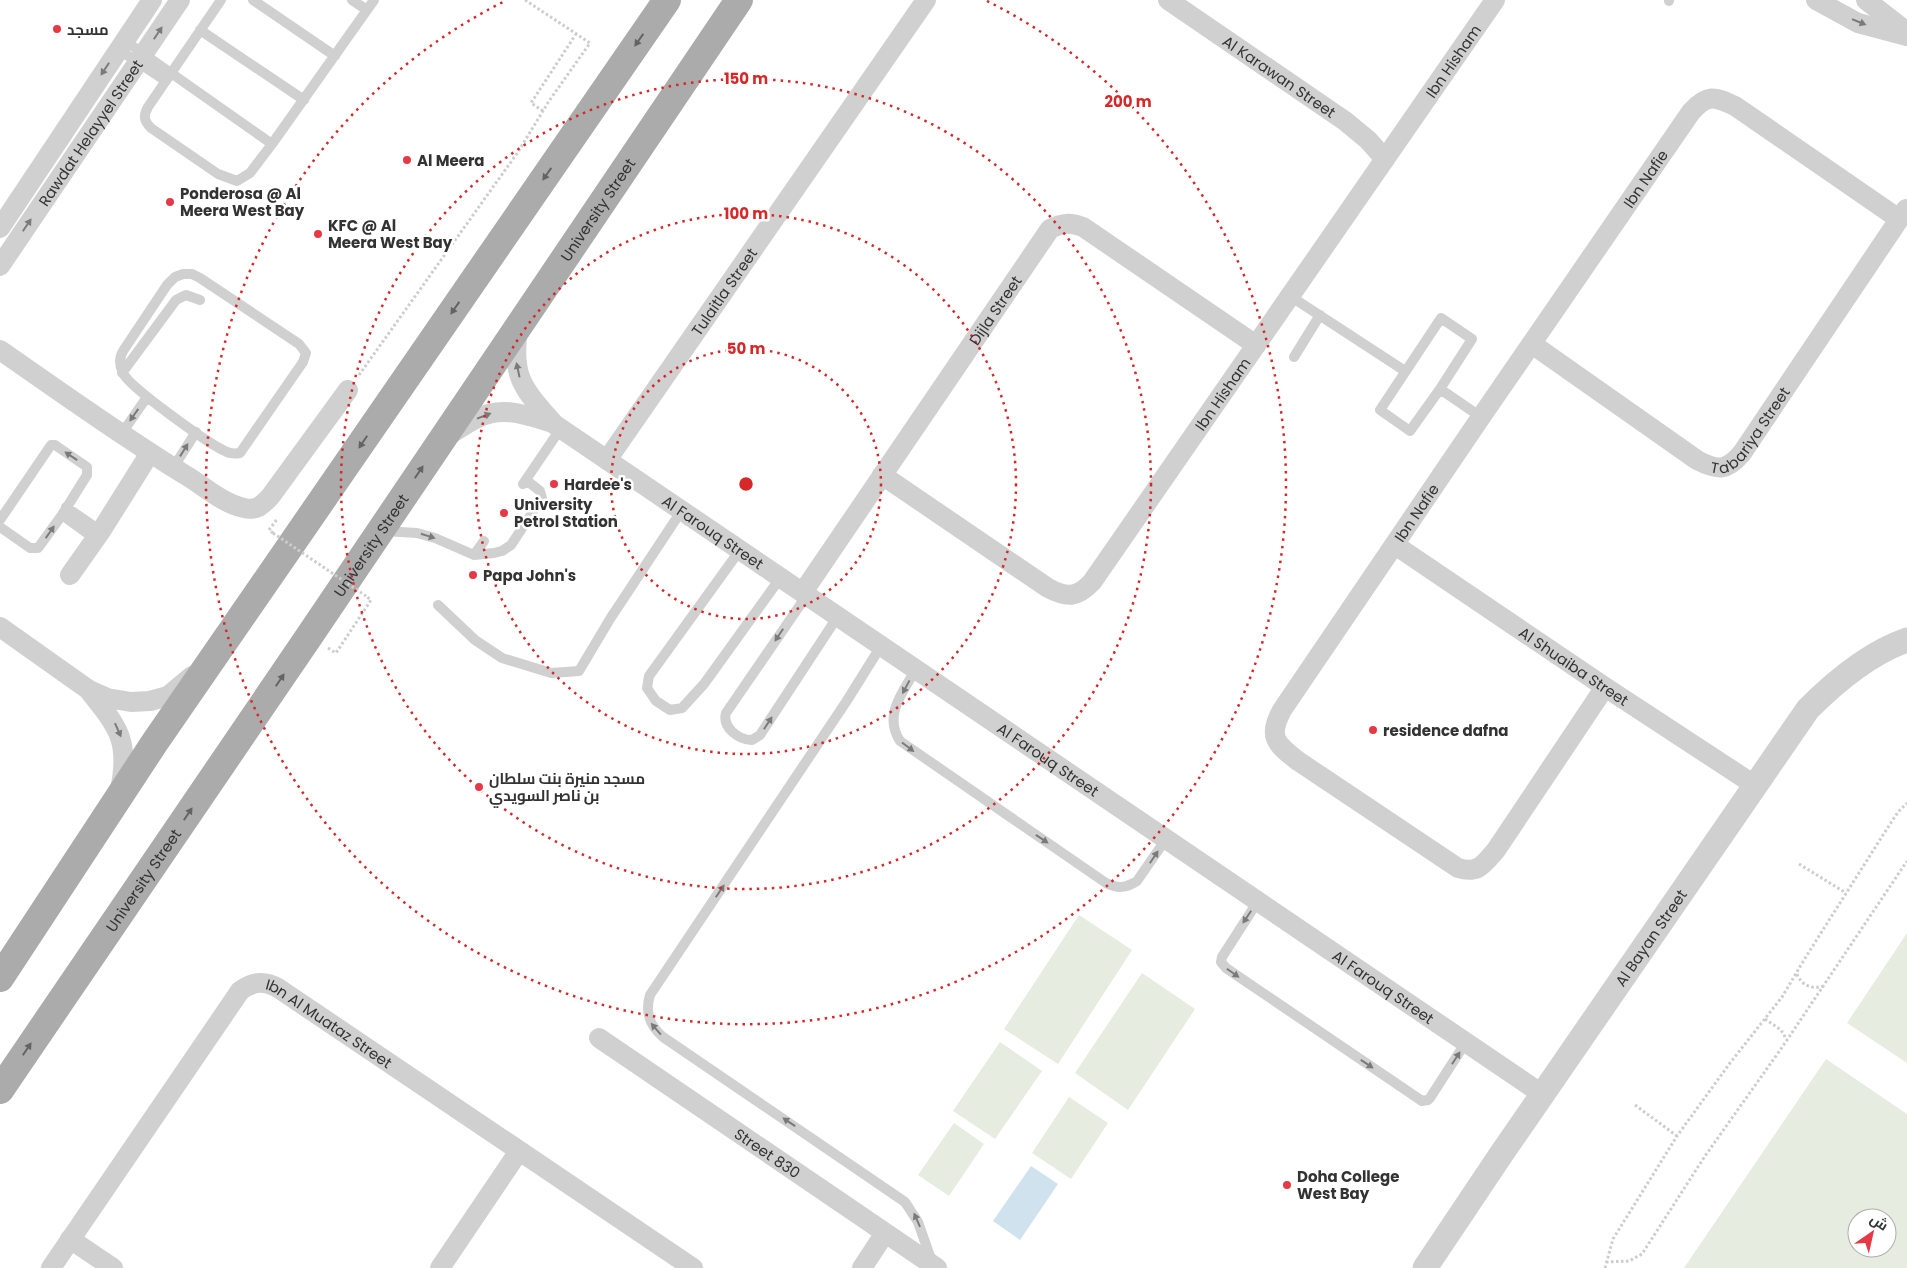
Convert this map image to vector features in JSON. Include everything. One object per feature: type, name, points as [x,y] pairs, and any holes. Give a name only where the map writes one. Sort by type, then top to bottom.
[{"type":"main road","points":[[0,978],[99,830],[155,742],[667,0]]},
{"type":"main road","name":"University Street","points":[[0,1090],[740,0]]},
{"type":"street","name":"Rawdat Helayyel Street","points":[[0,228],[152,0]]},
{"type":"street","name":"Rawdat Helayyel Street","points":[[0,266],[180,0]]},
{"type":"street","name":"Tulaitla Street","points":[[607,460],[926,0]]},
{"type":"street","name":"Al Karawan Street","points":[[1168,0],[1345,121],[1368,140],[1385,159]]},
{"type":"street","name":"Ibn Hisham","points":[[882,475],[1048,588],[1058,593],[1077,594],[1092,582],[1495,0]]},
{"type":"street","points":[[1816,0],[1858,22],[1907,36]]},
{"type":"street","points":[[1866,0],[1907,32]]},
{"type":"street","name":"Ibn Nafie","points":[[1605,687],[1496,850],[1478,869],[1469,871],[1458,868],[1298,761],[1278,744],[1275,739],[1274,730],[1282,710],[1481,417],[1699,102],[1707,98],[1717,98],[1735,106],[1903,213]]},
{"type":"street","name":"Tabariya Street","points":[[1532,344],[1697,460],[1712,468],[1725,468],[1734,463],[1742,453],[1903,213]]},
{"type":"street","name":"Dijla Street","points":[[805,594],[882,475],[1042,238],[1050,229],[1061,224],[1071,223],[1083,227],[1256,345]]},
{"type":"street","name":"Al Farouq Street","points":[[519,326],[515,349],[518,375],[526,393],[558,426],[1542,1094]]},
{"type":"street","points":[[0,350],[173,468],[243,508],[253,509],[262,506],[303,454],[348,390]]},
{"type":"street","name":"Al Farouq Street","points":[[441,439],[479,417],[493,412],[522,414],[558,426]]},
{"type":"street","points":[[70,575],[150,453]]},
{"type":"street","name":"Al Shuaiba Street","points":[[1394,545],[1756,786]]},
{"type":"street","points":[[0,627],[89,690],[107,698],[131,702],[150,701],[168,696],[220,650]]},
{"type":"street","name":"Al Bayan Street","points":[[1425,1268],[1542,1094],[1808,709],[1828,689],[1853,670],[1892,645],[1907,640]]},
{"type":"street","points":[[89,690],[114,721],[122,740],[124,752],[123,777],[120,791],[115,805],[99,830]]},
{"type":"street","name":"Ibn Al Muataz Street","points":[[51,1268],[240,991],[249,984],[265,983],[278,988],[693,1268]]},
{"type":"street","name":"Street 830","points":[[599,1038],[935,1267]]},
{"type":"street","points":[[440,1268],[519,1151]]},
{"type":"street","points":[[862,1268],[886,1233]]},
{"type":"street","points":[[70,1239],[113,1268]]},
{"type":"lane","points":[[221,0],[145,112],[146,122],[151,128],[218,174],[238,181],[244,178],[272,144],[374,0]]},
{"type":"lane","points":[[253,0],[334,56]]},
{"type":"lane","points":[[352,0],[367,10]]},
{"type":"lane","points":[[200,30],[304,100]]},
{"type":"lane","points":[[121,45],[168,78],[272,144]]},
{"type":"lane","points":[[183,274],[192,274],[200,278],[304,348],[306,353],[303,362],[240,452],[232,454],[224,451],[147,397],[122,373],[120,358],[123,351],[167,285],[175,277],[183,274]]},
{"type":"lane","points":[[122,373],[176,300],[186,295],[200,300]]},
{"type":"lane","points":[[1290,296],[1405,371]]},
{"type":"lane","points":[[1294,357],[1320,315]]},
{"type":"lane","points":[[1443,319],[1472,339],[1440,389],[1412,430],[1409,431],[1380,410],[1440,320],[1443,319]]},
{"type":"lane","points":[[1440,389],[1481,417]]},
{"type":"lane","points":[[122,433],[147,397]]},
{"type":"lane","points":[[380,531],[417,533],[436,538],[474,555],[494,554],[502,551],[511,545],[542,498],[540,491],[524,482],[558,426]]},
{"type":"lane","points":[[173,468],[196,432]]},
{"type":"lane","points":[[0,520],[51,445],[57,446],[85,465],[88,470],[87,474],[39,547],[36,549],[30,548],[0,527]]},
{"type":"lane","points":[[438,605],[475,640],[502,658],[551,673],[579,671],[610,619],[682,510]]},
{"type":"lane","points":[[64,511],[98,535]]},
{"type":"lane","points":[[474,555],[484,541]]},
{"type":"lane","points":[[740,550],[649,676],[647,688],[663,706],[670,710],[682,708],[704,684],[781,577]]},
{"type":"lane","points":[[805,594],[726,712],[726,726],[744,739],[752,740],[760,736],[838,616]]},
{"type":"lane","points":[[881,646],[846,702],[650,995],[648,1014],[650,1023],[663,1037],[905,1202],[915,1214],[935,1267]]},
{"type":"lane","points":[[916,669],[894,712],[893,727],[900,741],[1090,872],[1114,886],[1130,886],[1142,875],[1166,839]]},
{"type":"lane","points":[[1258,901],[1222,957],[1221,962],[1226,968],[1422,1101],[1430,1098],[1466,1042]]},
{"type":"path","points":[[348,390],[518,152],[543,111],[590,43],[526,0]]},
{"type":"path","points":[[543,111],[531,103],[576,34]]},
{"type":"path","points":[[273,533],[371,600],[336,653]]},
{"type":"path","points":[[1605,1268],[1613,1239],[1678,1136],[1730,1062],[1782,997],[1898,812],[1907,803]]},
{"type":"path","points":[[1606,1262],[1629,1261],[1642,1254],[1705,1156],[1824,986],[1907,861]]},
{"type":"path","points":[[1799,864],[1846,893]]},
{"type":"path","points":[[1796,973],[1799,979],[1808,986],[1815,988],[1824,986]]},
{"type":"path","points":[[1765,1019],[1781,1030],[1787,1040]]},
{"type":"path","points":[[1635,1105],[1678,1136]]},
{"type":"shaded area","points":[[1079,915],[1132,950],[1058,1064],[1004,1029]]},
{"type":"shaded area","points":[[1907,933],[1907,1063],[1847,1023]]},
{"type":"shaded area","points":[[1142,973],[1195,1009],[1128,1110],[1075,1073]]},
{"type":"shaded area","points":[[1000,1042],[1042,1071],[995,1139],[953,1111]]},
{"type":"shaded area","points":[[1826,1059],[1907,1114],[1907,1268],[1684,1268]]},
{"type":"shaded area","points":[[1069,1097],[1108,1123],[1071,1179],[1032,1153]]},
{"type":"shaded area","points":[[954,1123],[984,1144],[949,1196],[918,1175]]},
{"type":"water","points":[[1031,1166],[1058,1184],[1020,1240],[993,1221]]},
{"type":"place","name":"مسجد","points":[[57,29]]},
{"type":"place","name":"Al Meera","points":[[407,160]]},
{"type":"place","name":"Ponderosa @ Al Meera West Bay","points":[[170,202]]},
{"type":"place","name":"KFC @ Al Meera West Bay","points":[[318,234]]},
{"type":"place","name":"Hardee's","points":[[554,484]]},
{"type":"place","name":"University Petrol Station","points":[[504,513]]},
{"type":"place","name":"Papa John's","points":[[473,575]]},
{"type":"place","name":"residence dafna","points":[[1373,730]]},
{"type":"place","name":"مسجد منيرة بنت سلطان بن ناصر السويدي","points":[[479,787]]},
{"type":"place","name":"Doha College West Bay","points":[[1287,1185]]}]
